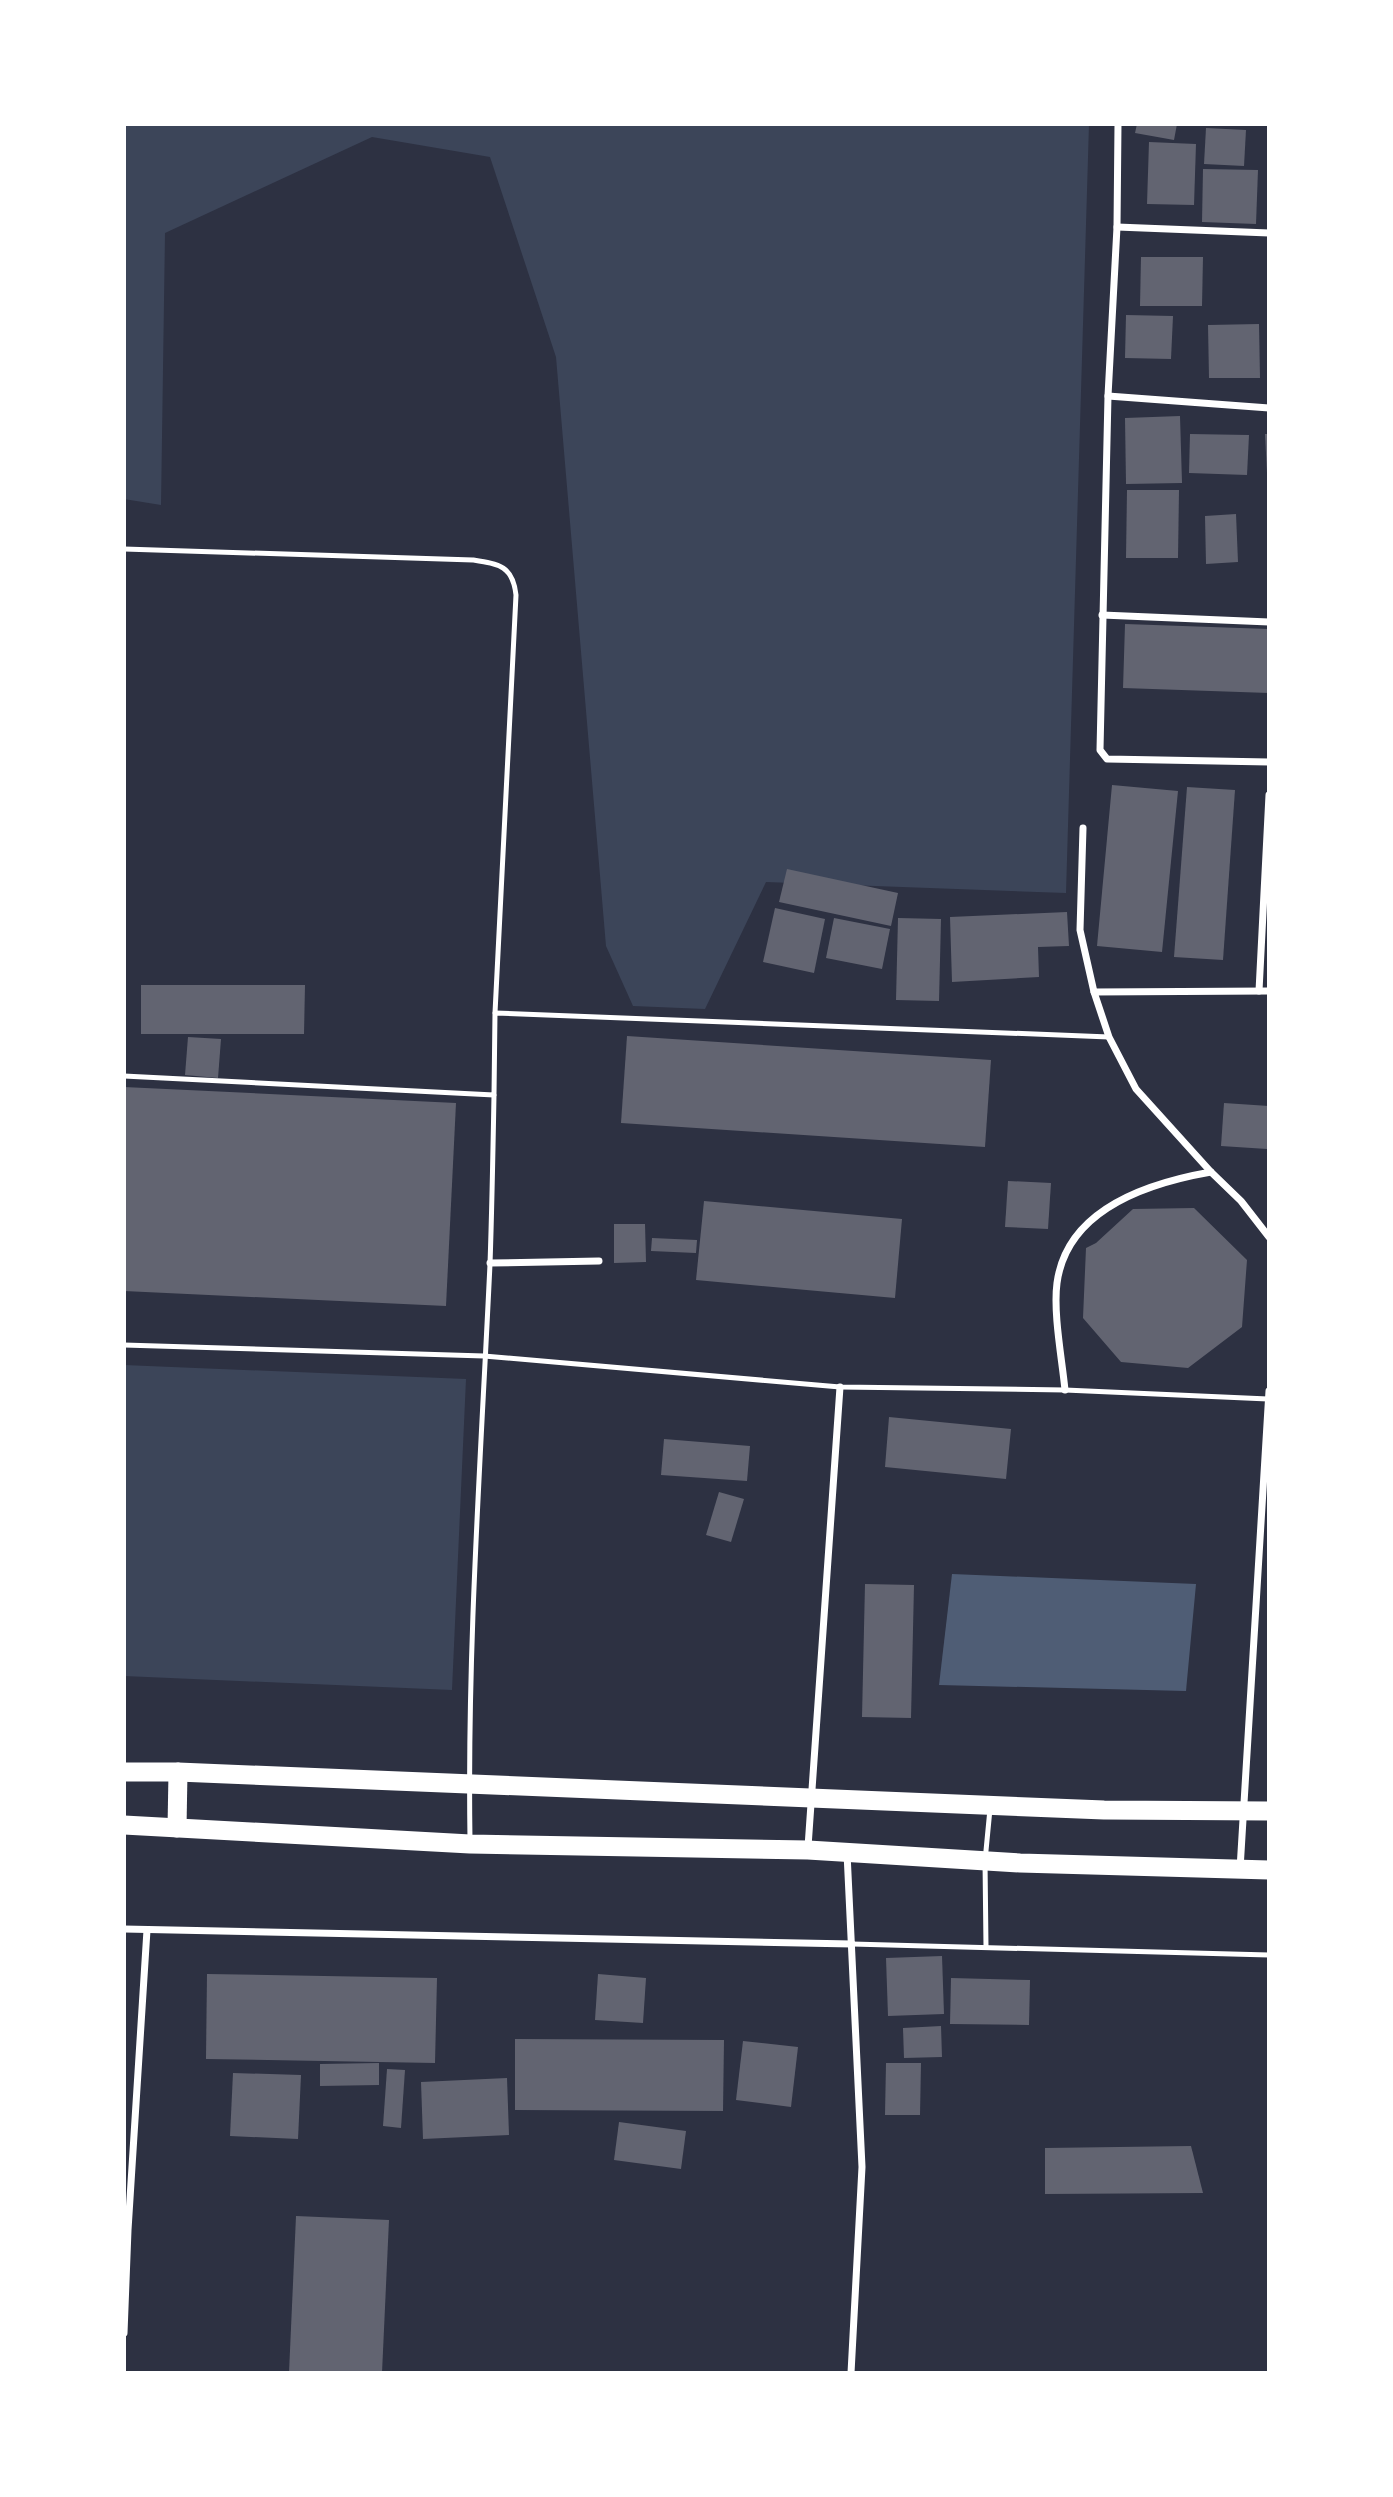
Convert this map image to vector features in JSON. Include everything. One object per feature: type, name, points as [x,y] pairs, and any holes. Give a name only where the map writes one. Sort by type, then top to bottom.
[{"type":"highway","points":[[124,1772],[1104,1810],[1269,1811]]},
{"type":"highway","points":[[177,1828],[178,1772]]},
{"type":"highway","points":[[124,1825],[470,1844],[808,1850],[985,1861],[1269,1870]]},
{"type":"street","points":[[1118,124],[1117,227],[1108,396],[1100,750],[1107,759],[1269,762]]},
{"type":"street","points":[[1117,227],[1269,233]]},
{"type":"street","points":[[1108,396],[1269,408]]},
{"type":"street","points":[[1102,615],[1269,622]]},
{"type":"street","points":[[1259,991],[1269,795]]},
{"type":"street","points":[[1083,828],[1080,930],[1094,992],[1109,1037],[1136,1089],[1241,1201],[1269,1237]]},
{"type":"street","points":[[1094,992],[1269,991]]},
{"type":"street","points":[[1065,1390],[1057,1285],[1063,1256],[1091,1220],[1122,1199],[1177,1178],[1211,1172]]},
{"type":"street","points":[[490,1263],[599,1261]]},
{"type":"street","points":[[808,1850],[840,1387]]},
{"type":"street","points":[[1240,1869],[1269,1391]]},
{"type":"street","points":[[847,1853],[862,2167],[851,2373]]},
{"type":"street","points":[[124,1929],[852,1944]]},
{"type":"street","points":[[124,2333],[126,2229],[147,1930]]},
{"type":"lane","points":[[124,549],[473,560],[495,564],[507,570],[515,583],[495,1013],[490,1263],[477,1482],[469,1784],[470,1844]]},
{"type":"lane","points":[[495,1013],[1109,1037]]},
{"type":"lane","points":[[124,1076],[494,1094]]},
{"type":"lane","points":[[124,1345],[484,1356],[840,1387],[1065,1390],[1268,1399]]},
{"type":"lane","points":[[986,1947],[985,1861],[990,1805]]},
{"type":"lane","points":[[852,1944],[1269,1955]]},
{"type":"shaded area","points":[[124,124],[1089,124],[1066,893],[766,882],[705,1009],[633,1006],[606,946],[556,357],[490,157],[372,137],[165,233],[161,505],[124,499]]},
{"type":"shaded area","points":[[124,1365],[466,1379],[452,1690],[124,1676]]},
{"type":"shaded area","points":[[952,1574],[1196,1584],[1186,1691],[939,1685]]},
{"type":"building","points":[[1137,124],[1177,124],[1174,140],[1135,133]]},
{"type":"building","points":[[1206,128],[1246,130],[1244,166],[1204,164]]},
{"type":"building","points":[[1149,142],[1196,144],[1194,205],[1147,204]]},
{"type":"building","points":[[1203,169],[1258,170],[1256,224],[1202,222]]},
{"type":"building","points":[[1141,257],[1203,257],[1202,306],[1140,306]]},
{"type":"building","points":[[1126,315],[1173,316],[1171,359],[1125,358]]},
{"type":"building","points":[[1259,324],[1260,378],[1209,378],[1208,325]]},
{"type":"building","points":[[1180,416],[1182,483],[1126,484],[1125,418]]},
{"type":"building","points":[[1190,434],[1249,435],[1247,475],[1189,473]]},
{"type":"building","points":[[1265,434],[1269,434],[1269,473],[1267,473]]},
{"type":"building","points":[[1127,490],[1179,490],[1178,558],[1126,558]]},
{"type":"building","points":[[1236,514],[1238,562],[1206,564],[1205,516]]},
{"type":"building","points":[[1125,624],[1269,629],[1269,693],[1123,688]]},
{"type":"building","points":[[1112,785],[1178,791],[1162,952],[1097,946]]},
{"type":"building","points":[[1187,787],[1235,790],[1223,960],[1174,957]]},
{"type":"building","points":[[787,869],[898,893],[891,926],[779,902]]},
{"type":"building","points":[[775,908],[825,919],[814,973],[763,962]]},
{"type":"building","points":[[1067,912],[1069,946],[1038,947],[1039,977],[952,982],[950,917]]},
{"type":"building","points":[[834,918],[890,929],[882,969],[826,958]]},
{"type":"building","points":[[898,918],[941,919],[939,1001],[896,1000]]},
{"type":"building","points":[[141,985],[305,985],[304,1034],[141,1034]]},
{"type":"building","points":[[627,1036],[991,1060],[985,1147],[621,1123]]},
{"type":"building","points":[[188,1037],[221,1039],[218,1078],[185,1075]]},
{"type":"building","points":[[124,1087],[456,1103],[446,1306],[124,1291]]},
{"type":"building","points":[[1224,1103],[1269,1106],[1267,1149],[1221,1146]]},
{"type":"building","points":[[1008,1181],[1051,1183],[1048,1229],[1005,1227]]},
{"type":"building","points":[[704,1201],[902,1219],[895,1298],[696,1280]]},
{"type":"building","points":[[1194,1208],[1247,1260],[1242,1327],[1188,1368],[1121,1362],[1083,1318],[1086,1248],[1096,1243],[1133,1209]]},
{"type":"building","points":[[614,1224],[645,1224],[646,1262],[614,1263]]},
{"type":"building","points":[[652,1238],[697,1240],[696,1253],[651,1251]]},
{"type":"building","points":[[889,1417],[1011,1429],[1006,1479],[885,1467]]},
{"type":"building","points":[[664,1439],[750,1446],[747,1481],[661,1475]]},
{"type":"building","points":[[719,1492],[744,1499],[731,1542],[706,1535]]},
{"type":"building","points":[[865,1584],[914,1585],[911,1718],[862,1717]]},
{"type":"building","points":[[942,1956],[944,2014],[888,2016],[886,1958]]},
{"type":"building","points":[[207,1974],[437,1978],[435,2063],[206,2059]]},
{"type":"building","points":[[598,1974],[646,1978],[643,2023],[595,2020]]},
{"type":"building","points":[[951,1978],[1030,1980],[1029,2025],[950,2024]]},
{"type":"building","points":[[941,2026],[942,2057],[904,2058],[903,2028]]},
{"type":"building","points":[[515,2039],[724,2040],[723,2111],[515,2110]]},
{"type":"building","points":[[743,2041],[798,2047],[791,2107],[736,2100]]},
{"type":"building","points":[[379,2063],[379,2085],[320,2086],[320,2064]]},
{"type":"building","points":[[886,2063],[921,2063],[920,2115],[885,2115]]},
{"type":"building","points":[[387,2069],[405,2070],[401,2128],[383,2126]]},
{"type":"building","points":[[233,2073],[301,2075],[298,2139],[230,2136]]},
{"type":"building","points":[[507,2078],[509,2135],[423,2139],[421,2082]]},
{"type":"building","points":[[619,2122],[686,2131],[681,2169],[614,2160]]},
{"type":"building","points":[[1191,2146],[1203,2193],[1045,2194],[1045,2148]]},
{"type":"building","points":[[296,2216],[389,2220],[382,2373],[289,2373]]}]
